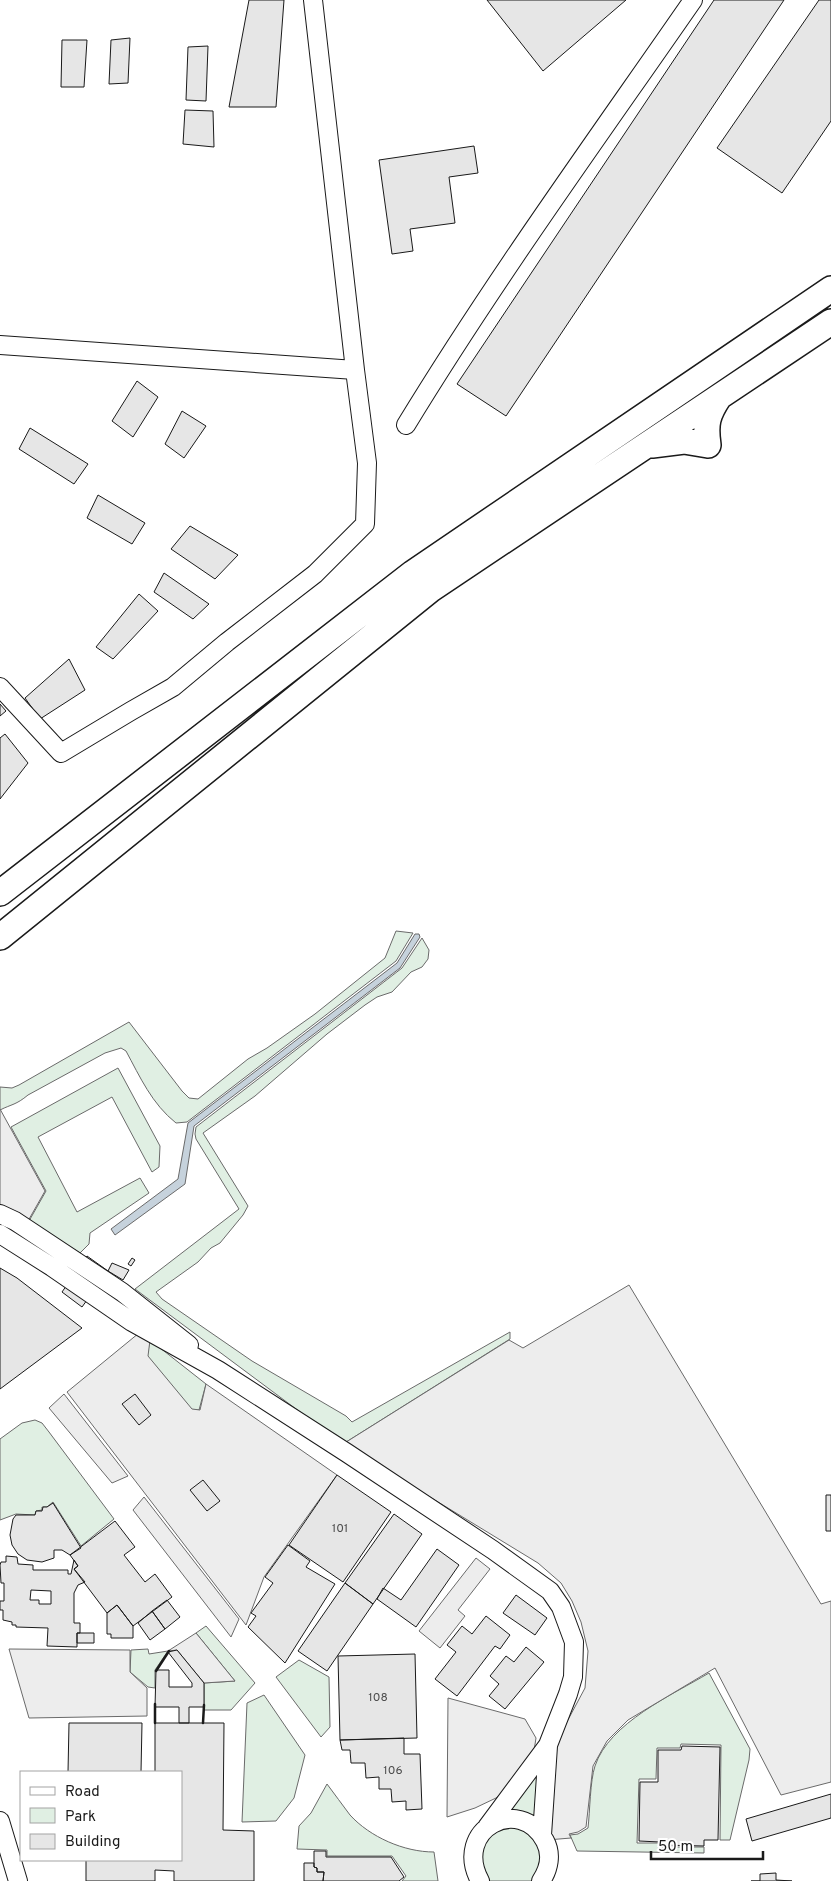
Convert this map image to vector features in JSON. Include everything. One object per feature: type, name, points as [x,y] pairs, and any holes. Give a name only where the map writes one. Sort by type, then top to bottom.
[{"type":"highway","points":[[0,893],[413,573],[831,289]]},
{"type":"highway","points":[[0,938],[431,589],[831,322]]},
{"type":"highway","points":[[634,454],[654,444],[684,441],[708,445],[706,428],[711,410],[719,397]]},
{"type":"street","points":[[0,687],[62,753],[173,687],[227,642],[315,574],[365,524],[368,463],[355,370],[313,0]]},
{"type":"street","points":[[406,425],[436,375],[693,0]]},
{"type":"street","points":[[0,345],[355,370]]},
{"type":"street","points":[[0,1214],[14,1221],[122,1292],[218,1370]]},
{"type":"street","points":[[0,1234],[132,1322],[218,1370],[485,1544],[550,1591],[561,1607],[574,1642],[575,1661],[573,1677],[548,1745],[477,1841],[472,1858],[480,1881]]},
{"type":"street","points":[[542,1835],[548,1745]]},
{"type":"street","points":[[487,1827],[504,1820],[516,1820],[528,1823],[542,1835],[548,1846],[549,1859],[542,1881]]},
{"type":"street","points":[[0,1821],[18,1881]]},
{"type":"green space","points":[[396,931],[413,933],[396,961],[187,1122],[176,1123],[168,1116],[153,1099],[126,1051],[121,1048],[105,1053],[28,1095],[17,1103],[0,1110],[0,1087],[12,1088],[19,1085],[129,1022],[182,1091],[189,1098],[198,1099],[248,1059],[315,1014],[385,958]]},
{"type":"green space","points":[[422,938],[429,950],[428,959],[422,967],[411,972],[392,992],[377,997],[365,1005],[327,1034],[255,1096],[203,1133],[248,1206],[220,1243],[211,1248],[198,1262],[156,1292],[162,1299],[252,1361],[346,1416],[352,1422],[510,1332],[510,1339],[343,1444],[135,1289],[239,1209],[196,1139],[196,1127],[402,968]]},
{"type":"green space","points":[[118,1068],[160,1146],[159,1167],[152,1172],[112,1097],[38,1137],[77,1212],[140,1178],[149,1193],[90,1233],[89,1244],[80,1253],[29,1221],[46,1191],[11,1127]]},
{"type":"green space","points":[[150,1340],[206,1384],[199,1410],[192,1410],[147,1356]]},
{"type":"green space","points":[[35,1420],[42,1423],[114,1519],[81,1546],[53,1502],[47,1507],[42,1507],[42,1510],[36,1511],[35,1515],[16,1514],[0,1520],[0,1439],[22,1423]]},
{"type":"green space","points":[[206,1626],[255,1683],[231,1710],[204,1710],[204,1683],[235,1681],[196,1633]]},
{"type":"green space","points":[[148,1649],[149,1654],[168,1651],[155,1670],[155,1688],[148,1687],[130,1672],[131,1650]]},
{"type":"green space","points":[[299,1660],[329,1677],[330,1727],[321,1737],[276,1677]]},
{"type":"green space","points":[[709,1673],[750,1749],[730,1840],[720,1840],[721,1745],[681,1744],[680,1748],[657,1748],[656,1779],[639,1779],[637,1843],[659,1843],[659,1847],[704,1847],[704,1853],[577,1851],[570,1835],[578,1834],[588,1828],[593,1772],[602,1751],[627,1723],[660,1701]]},
{"type":"green space","points":[[264,1695],[305,1755],[294,1798],[276,1821],[242,1822],[247,1703]]},
{"type":"green space","points":[[545,1753],[540,1830],[504,1818]]},
{"type":"green space","points":[[327,1784],[350,1815],[367,1830],[388,1842],[400,1846],[434,1852],[438,1881],[402,1881],[406,1876],[392,1856],[327,1856],[327,1850],[297,1849],[299,1826],[311,1813]]},
{"type":"green space","points":[[507,1822],[543,1841],[539,1881],[484,1881],[477,1848]]},
{"type":"shaded area","points":[[415,934],[419,934],[420,937],[400,968],[194,1126],[185,1184],[115,1235],[111,1229],[178,1179],[188,1123],[397,963]]},
{"type":"shaded area","points":[[0,1109],[45,1191],[28,1221],[0,1209]]},
{"type":"shaded area","points":[[629,1285],[821,1604],[831,1601],[831,1782],[781,1795],[715,1668],[628,1720],[607,1741],[593,1766],[586,1827],[578,1832],[569,1834],[571,1838],[547,1840],[554,1746],[585,1688],[588,1651],[581,1622],[572,1601],[561,1583],[538,1563],[343,1444],[509,1340],[523,1348]]},
{"type":"shaded area","points":[[139,1333],[150,1340],[148,1356],[192,1409],[200,1410],[206,1384],[337,1475],[264,1577],[246,1625],[67,1392]]},
{"type":"shaded area","points":[[64,1394],[128,1476],[112,1483],[49,1408]]},
{"type":"shaded area","points":[[144,1497],[239,1619],[231,1637],[133,1510]]},
{"type":"shaded area","points":[[476,1558],[490,1569],[458,1610],[465,1616],[440,1648],[419,1631]]},
{"type":"shaded area","points":[[196,1633],[235,1681],[204,1683],[177,1650],[168,1651]]},
{"type":"shaded area","points":[[9,1649],[130,1650],[130,1672],[147,1688],[147,1716],[29,1718]]},
{"type":"shaded area","points":[[448,1698],[525,1719],[536,1738],[533,1757],[519,1779],[496,1798],[475,1808],[447,1817]]},
{"type":"building","points":[[249,0],[284,0],[276,107],[229,107]]},
{"type":"building","points":[[487,0],[626,0],[543,71]]},
{"type":"building","points":[[714,0],[784,0],[506,416],[457,384]]},
{"type":"building","points":[[819,0],[831,0],[831,121],[782,193],[717,148]]},
{"type":"building","points":[[130,38],[128,83],[109,84],[111,40]]},
{"type":"building","points":[[62,40],[87,40],[84,87],[61,87]]},
{"type":"building","points":[[208,46],[206,101],[186,100],[188,47]]},
{"type":"building","points":[[185,110],[213,111],[214,147],[183,144]]},
{"type":"building","points":[[474,146],[478,173],[449,177],[455,223],[410,229],[413,251],[392,254],[379,160]]},
{"type":"building","points":[[137,381],[158,397],[133,437],[112,421]]},
{"type":"building","points":[[182,411],[206,426],[184,458],[165,444]]},
{"type":"building","points":[[30,428],[88,464],[74,484],[19,449]]},
{"type":"building","points":[[98,495],[145,523],[132,544],[87,518]]},
{"type":"building","points":[[190,526],[238,555],[215,579],[171,549]]},
{"type":"building","points":[[164,573],[209,604],[193,619],[154,592]]},
{"type":"building","points":[[139,594],[158,611],[113,659],[96,647]]},
{"type":"building","points":[[69,659],[85,690],[40,719],[25,698]]},
{"type":"building","points":[[0,704],[6,711],[0,716]]},
{"type":"building","points":[[5,734],[28,763],[0,799],[0,738]]},
{"type":"building","points":[[87,1256],[108,1271],[82,1307],[62,1292]]},
{"type":"building","points":[[132,1258],[135,1260],[131,1266],[128,1264]]},
{"type":"building","points":[[112,1263],[129,1270],[123,1280],[108,1271]]},
{"type":"building","points":[[0,1268],[17,1278],[82,1328],[0,1389]]},
{"type":"building","points":[[135,1394],[151,1415],[139,1425],[122,1404]]},
{"type":"building","points":[[337,1475],[391,1512],[343,1582],[289,1545]]},
{"type":"building","points":[[203,1480],[220,1501],[207,1511],[190,1490]]},
{"type":"building","points":[[826,1495],[831,1495],[831,1531],[826,1531]]},
{"type":"building","points":[[53,1503],[81,1548],[70,1555],[62,1550],[54,1550],[54,1558],[42,1562],[27,1560],[18,1554],[12,1545],[10,1535],[13,1519],[16,1515],[35,1515],[36,1511],[42,1511],[43,1507]]},
{"type":"building","points":[[394,1514],[422,1534],[373,1604],[345,1583]]},
{"type":"building","points":[[115,1521],[135,1547],[124,1555],[145,1582],[155,1574],[172,1597],[133,1626],[117,1605],[107,1613],[74,1569],[78,1566],[70,1555]]},
{"type":"building","points":[[288,1545],[310,1561],[306,1567],[335,1584],[285,1663],[248,1627],[256,1616],[251,1613],[273,1583],[265,1577]]},
{"type":"building","points":[[437,1549],[459,1565],[416,1627],[377,1599],[383,1588],[401,1600]]},
{"type":"building","points":[[6,1556],[17,1557],[18,1564],[33,1565],[33,1570],[68,1570],[68,1574],[71,1574],[74,1560],[78,1566],[74,1569],[85,1582],[78,1585],[74,1593],[74,1623],[80,1623],[80,1633],[77,1633],[77,1647],[47,1646],[48,1628],[16,1627],[16,1625],[12,1625],[12,1622],[3,1620],[3,1610],[0,1610],[0,1601],[4,1601],[4,1583],[1,1583],[0,1565],[1,1562],[6,1562]],"holes":[[[31,1590],[51,1591],[51,1604],[39,1604],[39,1600],[30,1600]]]},
{"type":"building","points":[[345,1583],[373,1604],[327,1671],[298,1651]]},
{"type":"building","points":[[516,1595],[547,1618],[535,1635],[503,1613]]},
{"type":"building","points":[[167,1600],[180,1617],[165,1629],[152,1611]]},
{"type":"building","points":[[117,1605],[133,1626],[133,1638],[111,1638],[111,1634],[107,1634],[107,1613]]},
{"type":"building","points":[[152,1611],[165,1629],[150,1640],[138,1623]]},
{"type":"building","points":[[486,1616],[510,1635],[500,1649],[495,1646],[457,1696],[435,1679],[456,1652],[447,1645],[462,1626],[472,1634]]},
{"type":"building","points":[[77,1633],[94,1633],[94,1643],[77,1643]]},
{"type":"building","points":[[526,1647],[544,1662],[505,1709],[489,1696],[499,1684],[490,1676],[506,1656],[514,1662]]},
{"type":"building","points":[[177,1650],[204,1683],[204,1707],[189,1707],[189,1723],[179,1723],[179,1707],[155,1707],[156,1670],[169,1670],[169,1687],[192,1687],[192,1683],[168,1652]]},
{"type":"building","points":[[415,1654],[417,1738],[340,1740],[338,1656]]},
{"type":"building","points":[[69,1723],[142,1723],[141,1771],[68,1771]]},
{"type":"building","points":[[155,1723],[224,1723],[223,1830],[254,1831],[254,1881],[174,1881],[174,1871],[155,1870],[155,1881],[86,1881],[86,1861],[182,1861],[182,1771],[155,1771]]},
{"type":"building","points":[[404,1738],[404,1754],[420,1754],[422,1809],[406,1810],[406,1801],[392,1802],[391,1789],[379,1789],[379,1777],[366,1778],[365,1763],[351,1763],[350,1750],[342,1750],[340,1740]]},
{"type":"building","points":[[682,1746],[720,1747],[718,1840],[704,1840],[704,1846],[660,1845],[660,1842],[639,1841],[640,1782],[658,1782],[658,1750],[681,1750]]},
{"type":"building","points":[[831,1794],[831,1818],[752,1841],[746,1819]]},
{"type":"building","points":[[314,1851],[326,1851],[326,1857],[391,1857],[404,1877],[399,1881],[323,1881],[324,1872],[317,1872],[317,1868],[314,1867]]},
{"type":"building","points":[[304,1863],[314,1863],[317,1872],[324,1872],[323,1881],[304,1881]]},
{"type":"building","points":[[776,1873],[776,1880],[792,1881],[760,1881],[760,1874]]},
{"type":"wall","points":[[156,1671],[169,1651]]},
{"type":"wall","points":[[155,1704],[155,1723]]},
{"type":"wall","points":[[203,1723],[204,1705]]}]
